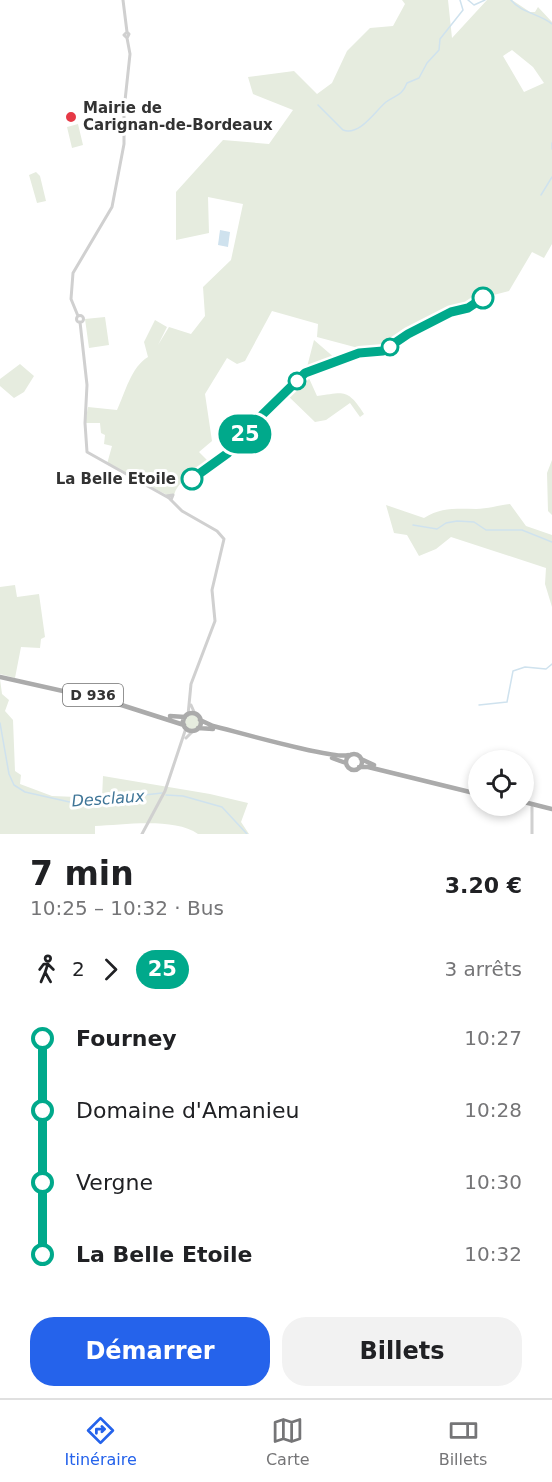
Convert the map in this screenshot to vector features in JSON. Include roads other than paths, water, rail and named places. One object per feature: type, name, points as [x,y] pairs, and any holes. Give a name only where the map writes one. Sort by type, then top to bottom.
[{"type":"main road","name":"D 936","points":[[0,675],[162,714],[187,716]]},
{"type":"main road","name":"D 936","points":[[0,675],[112,702],[185,727]]},
{"type":"main road","points":[[468,790],[377,766],[356,754],[340,757],[213,726],[200,720],[195,714],[187,716],[185,727],[195,730],[226,732],[346,763],[352,770],[360,767],[468,791]]},
{"type":"main road","points":[[195,730],[200,720]]},
{"type":"main road","points":[[346,763],[348,756]]},
{"type":"main road","points":[[360,767],[362,759]]},
{"type":"main road","points":[[534,806],[552,810]]},
{"type":"main road","points":[[534,807],[552,810]]},
{"type":"street","points":[[123,0],[130,54],[121,165],[112,207],[73,273],[71,298],[78,316],[83,318],[80,322],[87,385],[85,423],[87,452],[170,498],[217,531],[224,539],[212,590],[215,621],[191,684],[187,716]]},
{"type":"street","points":[[190,700],[195,714]]},
{"type":"street","points":[[142,834],[165,791],[183,742],[185,727]]},
{"type":"street","points":[[183,742],[195,730]]},
{"type":"street","points":[[532,816],[532,834]]},
{"type":"water","points":[[220,230],[230,232],[228,247],[218,245]]},
{"type":"waterway","points":[[318,105],[343,130],[349,131],[367,122],[386,102],[401,93],[407,83],[419,78],[427,63],[439,50],[440,39],[463,10],[460,0]]},
{"type":"waterway","points":[[468,0],[474,5],[485,0]]},
{"type":"waterway","points":[[511,0],[520,8],[552,24]]},
{"type":"waterway","points":[[552,143],[552,149]]},
{"type":"waterway","points":[[541,195],[552,177]]},
{"type":"waterway","points":[[413,525],[437,529],[446,523],[474,522],[486,530],[522,530],[552,542]]},
{"type":"waterway","points":[[479,705],[507,702],[513,671],[525,667],[546,669],[552,664]]},
{"type":"waterway","name":"Desclaux","points":[[0,723],[9,774],[14,785],[25,792],[74,803],[162,793]]},
{"type":"waterway","name":"Desclaux","points":[[166,795],[183,796],[222,807],[247,834]]},
{"type":"place","name":"Mairie de Carignan-de-Bordeaux","points":[[71,117]]},
{"type":"place","name":"La Belle Etoile","points":[[192,479]]}]
